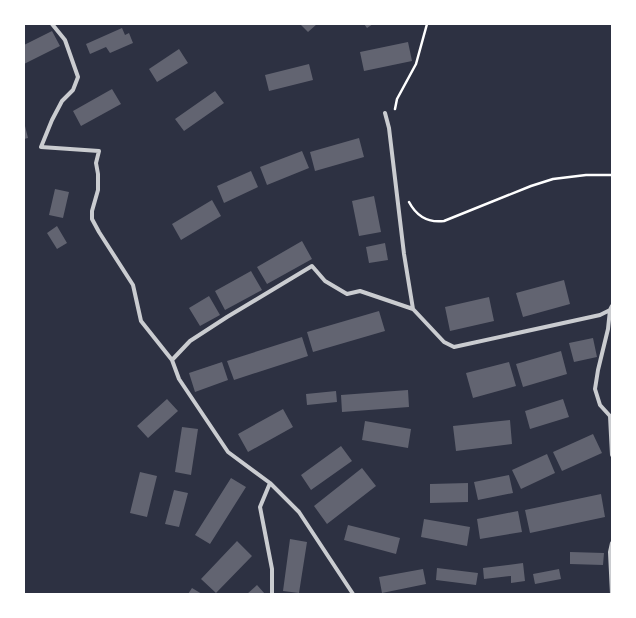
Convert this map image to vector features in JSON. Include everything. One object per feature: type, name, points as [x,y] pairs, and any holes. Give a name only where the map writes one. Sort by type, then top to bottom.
[{"type":"street","points":[[52,24],[65,40],[78,77],[73,90],[62,101],[52,120],[41,147],[99,151],[96,163],[98,190],[92,210],[92,220],[133,285],[141,321],[172,360],[179,379],[228,452],[270,484],[299,512],[353,594]]},
{"type":"street","points":[[385,113],[389,128],[404,254],[413,309]]},
{"type":"street","points":[[172,360],[190,341],[312,266],[325,281],[347,294],[360,291],[413,309],[444,342],[454,347],[600,315],[611,308]]},
{"type":"street","points":[[611,308],[595,389],[600,405],[610,416],[612,455]]},
{"type":"street","points":[[270,484],[260,507],[272,569],[272,594]]},
{"type":"street","points":[[612,544],[610,552],[612,594]]},
{"type":"path","points":[[389,128],[397,99],[416,64],[427,24]]},
{"type":"path","points":[[408,201],[418,215],[426,220],[438,222],[553,179],[612,175]]},
{"type":"building","points":[[300,24],[317,24],[308,32]]},
{"type":"building","points":[[364,24],[373,24],[367,28]]},
{"type":"building","points":[[122,28],[125,35],[129,33],[133,43],[110,53],[106,47],[90,54],[86,44]]},
{"type":"building","points":[[52,31],[60,46],[24,64],[24,45]]},
{"type":"building","points":[[408,42],[412,61],[364,71],[360,52]]},
{"type":"building","points":[[179,49],[188,63],[157,82],[149,69]]},
{"type":"building","points":[[309,64],[313,80],[269,91],[265,75]]},
{"type":"building","points":[[112,89],[121,104],[81,126],[73,111]]},
{"type":"building","points":[[215,91],[224,103],[184,131],[175,119]]},
{"type":"building","points":[[24,122],[28,138],[24,139]]},
{"type":"building","points":[[359,138],[364,157],[315,171],[310,152]]},
{"type":"building","points":[[302,151],[309,168],[267,185],[260,167]]},
{"type":"building","points":[[251,171],[258,187],[224,203],[217,186]]},
{"type":"building","points":[[55,189],[69,192],[63,218],[49,215]]},
{"type":"building","points":[[374,196],[381,232],[359,236],[352,201]]},
{"type":"building","points":[[212,200],[221,216],[181,240],[172,224]]},
{"type":"building","points":[[57,226],[67,243],[57,249],[47,233]]},
{"type":"building","points":[[302,241],[312,259],[267,284],[257,267]]},
{"type":"building","points":[[385,243],[388,260],[369,263],[366,247]]},
{"type":"building","points":[[251,271],[262,290],[225,310],[215,291]]},
{"type":"building","points":[[564,280],[570,304],[523,317],[516,293]]},
{"type":"building","points":[[209,296],[220,315],[200,326],[189,308]]},
{"type":"building","points":[[489,297],[494,321],[450,331],[445,307]]},
{"type":"building","points":[[379,311],[385,331],[313,352],[307,332]]},
{"type":"building","points":[[302,337],[308,356],[234,380],[227,361]]},
{"type":"building","points":[[593,338],[597,357],[574,362],[569,343]]},
{"type":"building","points":[[561,351],[567,374],[523,387],[516,364]]},
{"type":"building","points":[[222,362],[228,380],[195,392],[189,373]]},
{"type":"building","points":[[509,362],[516,386],[473,398],[466,373]]},
{"type":"building","points":[[408,390],[409,407],[342,412],[341,395]]},
{"type":"building","points":[[336,391],[337,402],[307,405],[306,394]]},
{"type":"building","points":[[167,399],[178,411],[148,438],[137,426]]},
{"type":"building","points":[[563,399],[569,417],[530,429],[525,411]]},
{"type":"building","points":[[283,409],[293,427],[248,452],[238,434]]},
{"type":"building","points":[[510,420],[512,444],[456,451],[453,426]]},
{"type":"building","points":[[365,421],[411,429],[408,448],[362,440]]},
{"type":"building","points":[[182,427],[198,429],[191,475],[175,472]]},
{"type":"building","points":[[593,434],[602,453],[562,471],[553,452]]},
{"type":"building","points":[[341,446],[352,461],[311,490],[301,475]]},
{"type":"building","points":[[547,454],[555,473],[521,489],[512,470]]},
{"type":"building","points":[[362,468],[376,486],[327,524],[314,506]]},
{"type":"building","points":[[140,472],[157,476],[147,517],[130,513]]},
{"type":"building","points":[[509,475],[513,493],[478,500],[474,482]]},
{"type":"building","points":[[231,478],[246,487],[210,544],[195,535]]},
{"type":"building","points":[[468,483],[468,502],[430,503],[430,484]]},
{"type":"building","points":[[174,490],[188,493],[179,527],[165,524]]},
{"type":"building","points":[[601,494],[605,517],[530,533],[525,510]]},
{"type":"building","points":[[518,511],[522,532],[480,539],[477,519]]},
{"type":"building","points":[[424,519],[470,527],[467,546],[421,537]]},
{"type":"building","points":[[348,525],[400,538],[396,554],[344,540]]},
{"type":"building","points":[[290,539],[307,542],[299,593],[283,591]]},
{"type":"building","points":[[237,541],[252,556],[216,593],[201,579]]},
{"type":"building","points":[[570,552],[604,553],[603,565],[570,564]]},
{"type":"building","points":[[523,563],[525,581],[511,583],[511,576],[484,579],[483,568]]},
{"type":"building","points":[[437,568],[478,573],[476,585],[436,580]]},
{"type":"building","points":[[423,569],[426,584],[382,593],[379,577]]},
{"type":"building","points":[[559,569],[561,579],[535,584],[533,574]]},
{"type":"building","points":[[257,585],[265,594],[247,594]]},
{"type":"building","points":[[192,588],[202,594],[188,594]]}]
